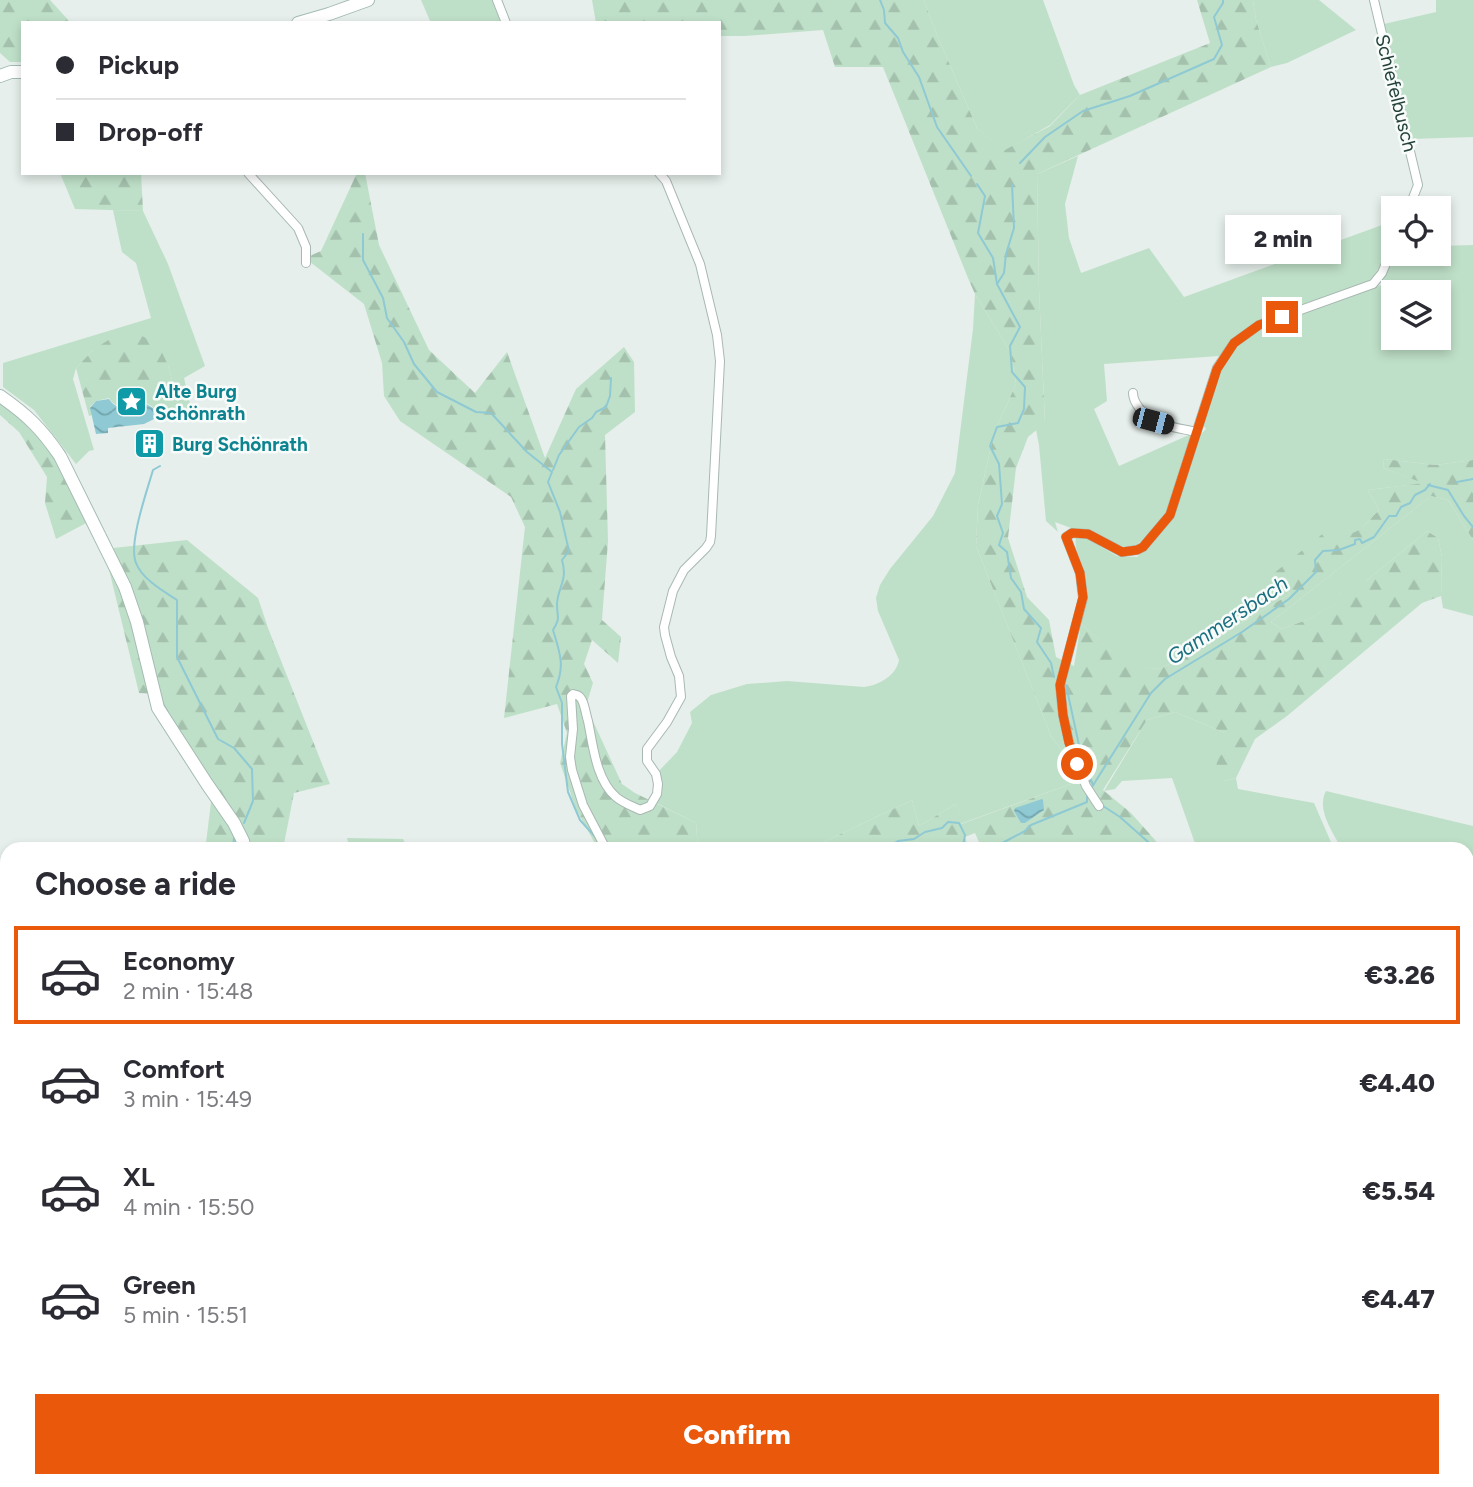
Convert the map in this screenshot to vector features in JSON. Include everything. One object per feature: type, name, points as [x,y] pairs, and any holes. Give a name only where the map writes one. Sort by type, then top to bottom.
[{"type":"street","points":[[305,21],[368,0]]},
{"type":"street","points":[[497,0],[505,21]]},
{"type":"street","name":"Schiefelbusch","points":[[1374,0],[1418,185],[1414,196]]},
{"type":"street","points":[[0,76],[21,72]]},
{"type":"street","points":[[250,175],[299,228],[306,247],[306,263]]},
{"type":"street","points":[[602,842],[583,805],[572,770],[571,696],[579,696],[583,702],[599,768],[606,785],[625,804],[640,810],[650,806],[657,794],[656,774],[647,761],[648,749],[681,697],[679,676],[666,643],[664,627],[677,581],[684,569],[706,548],[711,536],[720,361],[717,335],[704,277],[666,181],[661,175]]},
{"type":"street","points":[[1098,806],[1086,786],[1069,743],[1063,715],[1060,685],[1083,597],[1080,573],[1066,537],[1072,533],[1088,534],[1122,552],[1143,547],[1170,515],[1217,369],[1234,343],[1259,325],[1373,284],[1385,266]]},
{"type":"street","points":[[1133,393],[1133,399],[1138,406],[1153,421],[1196,432]]},
{"type":"street","points":[[0,396],[27,415],[48,437],[60,456],[125,587],[137,622],[158,708],[234,823],[243,842]]},
{"type":"green space","points":[[0,0],[50,0],[69,21],[21,21],[21,62],[10,62],[0,53]]},
{"type":"green space","points":[[421,0],[493,0],[501,21],[430,21]]},
{"type":"green space","points":[[592,0],[924,0],[977,128],[1003,151],[1050,126],[1080,95],[1210,43],[1197,0],[1253,0],[1256,20],[1271,67],[1037,174],[1045,423],[1028,437],[1016,468],[1008,538],[1027,597],[1049,620],[1056,657],[1074,666],[1081,624],[1127,665],[1159,669],[1192,653],[1290,594],[1273,574],[1325,532],[1344,534],[1356,532],[1361,528],[1379,510],[1368,490],[1423,483],[1383,468],[1384,459],[1435,465],[1473,460],[1473,540],[1448,500],[1431,496],[1271,622],[1281,629],[1307,620],[1335,604],[1340,594],[1354,581],[1366,581],[1427,531],[1438,538],[1442,557],[1441,596],[1422,603],[1287,716],[1255,739],[1236,778],[1223,781],[1215,770],[1225,733],[1175,712],[1147,720],[1103,790],[1131,813],[1157,842],[979,842],[975,833],[965,837],[967,842],[824,842],[912,800],[919,826],[956,804],[961,824],[1079,781],[1077,771],[1051,736],[976,546],[978,505],[994,433],[1016,384],[1011,353],[975,294],[883,67],[835,67],[823,30],[721,36],[721,21],[596,21]]},
{"type":"green space","points":[[924,0],[1043,0],[1080,95],[1050,125],[1003,152],[977,128]]},
{"type":"green space","points":[[1253,0],[1319,0],[1356,30],[1287,63],[1271,67],[1256,20]]},
{"type":"green space","points":[[1436,0],[1473,0],[1473,137],[1411,139],[1384,24],[1436,12]]},
{"type":"green space","points":[[1078,156],[1065,204],[1069,238],[1081,273],[1149,248],[1184,297],[1381,225],[1381,264],[1369,281],[1256,322],[1232,340],[1219,356],[1104,364],[1107,401],[1094,409],[1119,466],[1191,434],[1166,513],[1134,547],[1119,546],[1089,530],[1071,528],[1055,522],[1058,532],[1046,521],[1036,430],[1045,422],[1037,174]]},
{"type":"green space","points":[[61,175],[141,175],[143,211],[75,209]]},
{"type":"green space","points":[[356,175],[365,175],[379,245],[429,350],[475,393],[507,352],[545,458],[576,389],[624,347],[634,362],[635,412],[605,435],[608,541],[602,620],[621,637],[618,663],[592,640],[584,664],[593,683],[586,706],[622,784],[696,823],[697,842],[594,842],[576,809],[560,763],[567,733],[557,704],[504,718],[525,527],[511,497],[400,421],[384,396],[382,363],[364,304],[305,258],[321,251]]},
{"type":"green space","points":[[113,210],[143,211],[168,264],[205,366],[184,378],[192,412],[181,415],[168,365],[93,350],[76,368],[73,379],[94,450],[89,451],[76,464],[34,410],[3,387],[3,363],[151,318],[136,263],[122,252]]},
{"type":"green space","points":[[1473,245],[1473,460],[1435,465],[1384,459],[1383,468],[1425,483],[1368,490],[1379,510],[1358,532],[1345,536],[1274,575],[1290,594],[1192,653],[1159,669],[1127,666],[1081,624],[1086,580],[1076,537],[1086,538],[1117,556],[1137,557],[1173,518],[1199,436],[1206,429],[1202,424],[1220,370],[1236,346],[1261,328],[1381,285],[1381,350],[1451,350],[1451,280],[1383,280],[1389,266],[1451,266],[1451,246]]},
{"type":"green space","points":[[975,294],[1011,353],[1016,384],[994,433],[978,505],[976,546],[1051,736],[1077,771],[1079,781],[960,824],[956,804],[919,826],[912,800],[824,842],[697,842],[696,823],[652,801],[656,774],[677,752],[692,723],[690,712],[711,695],[747,684],[787,681],[864,687],[886,679],[897,666],[899,660],[878,611],[876,598],[890,569],[933,516],[955,473]]},
{"type":"green space","points":[[138,334],[158,344],[168,365],[181,415],[160,421],[153,407],[143,401],[120,406],[109,398],[96,401],[90,407],[92,415],[89,416],[76,368],[93,350],[116,335]]},
{"type":"green space","points":[[0,401],[31,422],[56,453],[90,521],[56,539],[45,503],[47,477],[19,432],[0,415]]},
{"type":"green space","points":[[1431,496],[1448,500],[1473,540],[1473,616],[1443,608],[1442,557],[1438,538],[1427,531],[1366,581],[1340,594],[1336,604],[1307,620],[1281,629],[1271,622]]},
{"type":"green space","points":[[187,540],[258,598],[330,784],[294,793],[284,842],[206,842],[213,786],[161,707],[161,694],[139,693],[104,549]]},
{"type":"green space","points":[[1175,712],[1225,733],[1223,781],[1236,778],[1238,789],[1314,803],[1331,842],[1195,842],[1172,778],[1122,781],[1115,789],[1104,791],[1147,720]]},
{"type":"green space","points":[[1326,791],[1473,826],[1473,842],[1338,842],[1324,813],[1323,798]]},
{"type":"green space","points":[[347,838],[403,839],[404,842],[348,842]]},
{"type":"water","points":[[109,399],[120,407],[143,402],[153,408],[154,419],[144,424],[108,428],[108,433],[96,434],[90,408],[96,401]]},
{"type":"water","points":[[1042,799],[1044,810],[1021,823],[1015,808]]},
{"type":"waterway","points":[[880,0],[885,23],[898,38],[903,52],[919,77],[937,127],[971,176]]},
{"type":"waterway","points":[[1020,163],[1045,137],[1083,111],[1130,96],[1214,59],[1222,45],[1214,17],[1223,0]]},
{"type":"waterway","points":[[977,184],[985,196],[978,233],[993,258],[997,284]]},
{"type":"waterway","points":[[1012,184],[1014,228],[1006,254],[1004,273],[997,284],[1020,327],[1010,346],[1012,372],[1025,387],[1024,409],[1018,423],[997,427],[990,446],[999,464],[1002,504],[997,516],[1003,533],[999,545],[1007,552],[1011,578],[1021,592],[1024,609],[1041,628],[1037,642],[1051,663],[1054,677]]},
{"type":"waterway","points":[[363,234],[363,260],[383,298],[387,318],[404,342],[414,364],[437,392],[476,412],[491,413],[527,452],[552,472],[548,482],[560,512],[569,551],[562,560],[564,567],[557,604],[558,620],[553,630],[560,659],[556,687],[562,703],[562,744],[568,792],[580,820],[597,839]]},
{"type":"waterway","points":[[553,470],[559,455],[579,427],[606,407],[611,378]]},
{"type":"waterway","points":[[160,466],[153,470],[139,517],[134,543],[136,563],[159,589],[177,600],[177,657],[218,739],[234,748],[252,769],[253,801],[244,823]]},
{"type":"waterway","name":"Gammersbach","points":[[1457,482],[1473,479]]},
{"type":"waterway","name":"Gammersbach","points":[[1092,787],[1151,693],[1165,679],[1242,632],[1289,599],[1316,572],[1315,560],[1323,551],[1339,550],[1355,544],[1355,540],[1360,539],[1362,543],[1374,537],[1389,516],[1396,516],[1401,507],[1410,503],[1415,495],[1430,484]]},
{"type":"waterway","points":[[1428,485],[1448,490],[1473,527]]},
{"type":"waterway","points":[[1066,685],[1082,759],[1093,785]]},
{"type":"waterway","name":"Gammersbach","points":[[1004,842],[1031,825],[1087,802],[1087,796]]},
{"type":"waterway","points":[[1103,806],[1148,842]]},
{"type":"waterway","name":"Gammersbach","points":[[896,842],[914,839],[925,832],[942,828],[948,822],[959,823],[965,835],[964,842]]},
{"type":"waterway","points":[[234,838],[234,842]]},
{"type":"place","name":"Alte Burg Schönrath","points":[[132,402]]},
{"type":"place","name":"Burg Schönrath","points":[[149,444]]},
{"type":"route","points":[[1077,764],[1069,743],[1060,685],[1083,597],[1080,573],[1066,537],[1072,533],[1088,534],[1122,552],[1143,547],[1170,515],[1217,369],[1234,343],[1259,325],[1282,317]]}]
